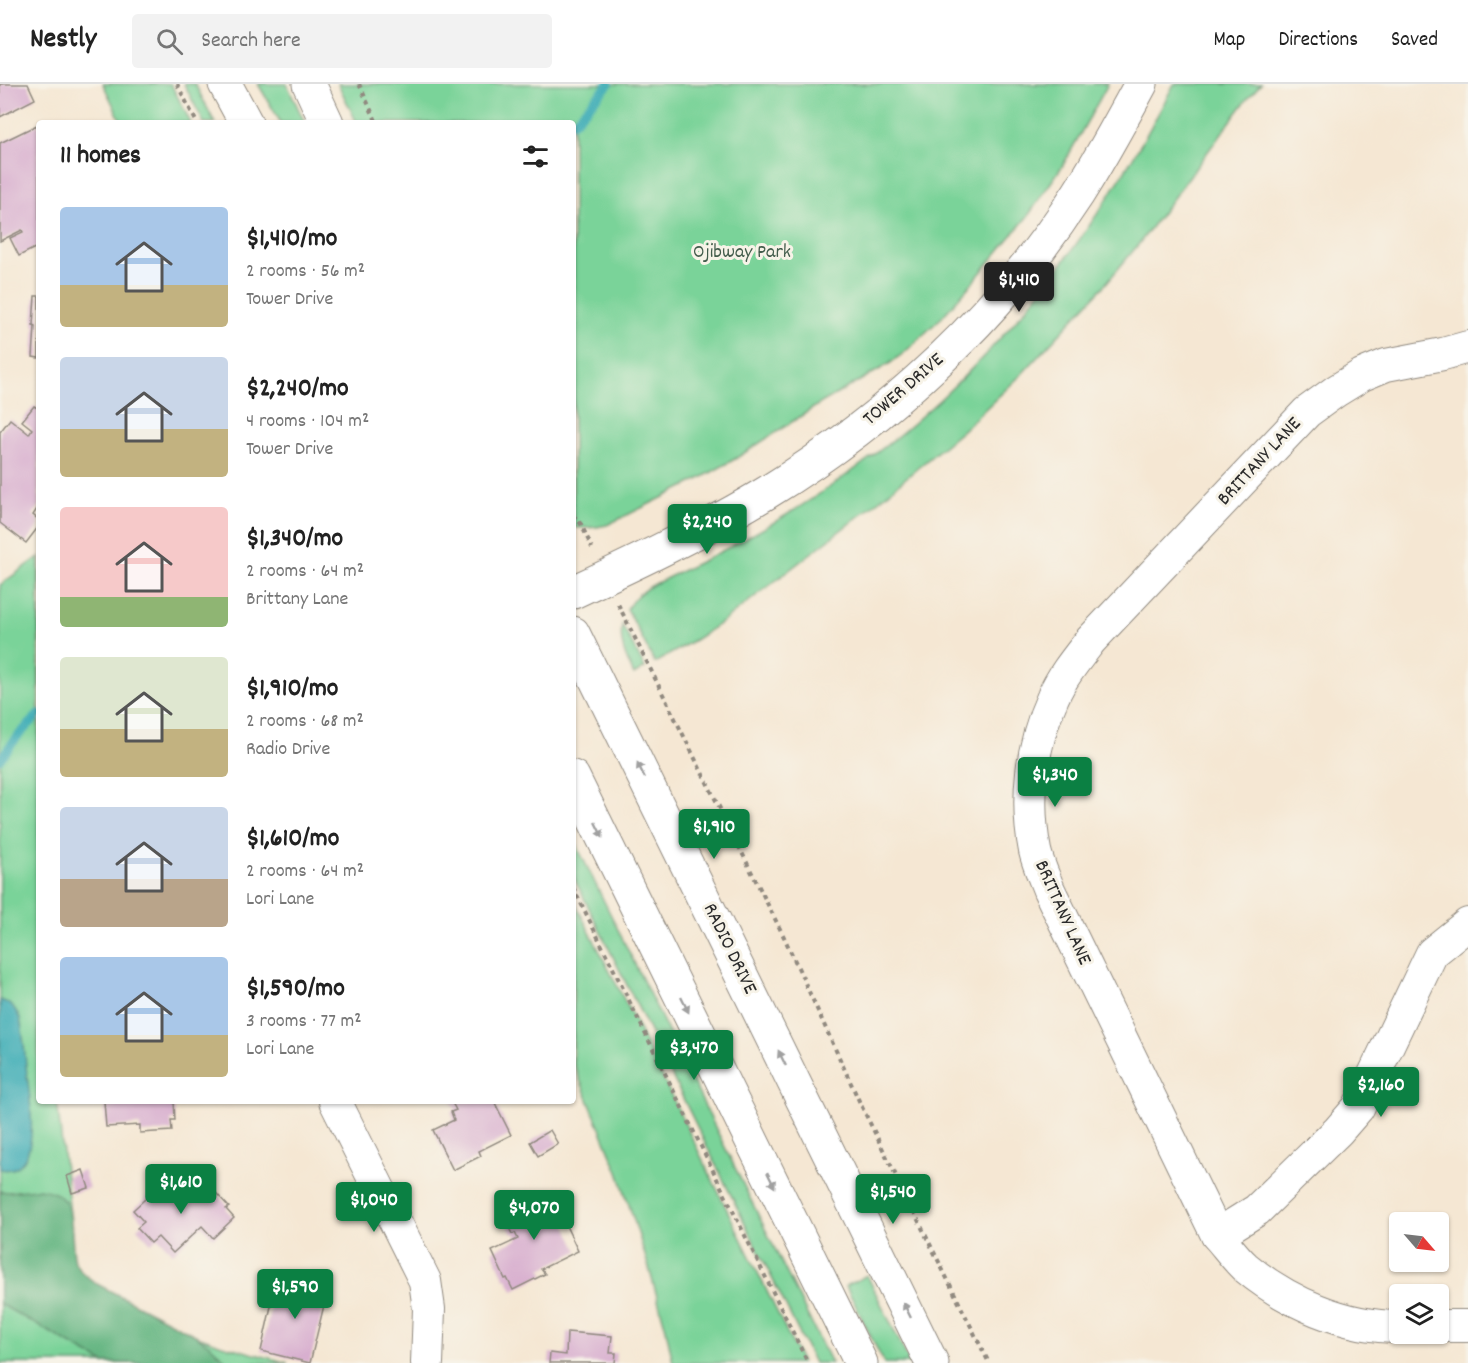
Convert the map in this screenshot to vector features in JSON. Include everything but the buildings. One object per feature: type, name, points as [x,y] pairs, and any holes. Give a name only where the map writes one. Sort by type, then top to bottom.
[{"type":"main road","points":[[225,84],[244,120]]},
{"type":"main road","points":[[309,84],[326,120]]},
{"type":"main road","name":"TOWER DRIVE","points":[[576,591],[682,539],[767,492],[810,465],[856,431],[918,380],[955,346],[989,309],[1041,246],[1094,169],[1142,84]]},
{"type":"main road","name":"RADIO DRIVE","points":[[576,639],[932,1363]]},
{"type":"main road","points":[[576,783],[861,1363]]},
{"type":"street","name":"BRITTANY LANE","points":[[1389,1327],[1350,1321],[1312,1308],[1274,1289],[1243,1265],[1217,1235],[1048,890],[1036,853],[1030,817],[1032,776],[1037,739],[1053,697],[1070,667],[1091,640],[1307,412],[1362,375],[1386,365],[1468,347]]},
{"type":"street","points":[[1217,1235],[1257,1210],[1338,1131],[1358,1108],[1432,953],[1468,924]]},
{"type":"street","points":[[336,1104],[425,1281],[429,1309],[427,1363]]},
{"type":"street","points":[[1449,1326],[1468,1326]]},
{"type":"path","points":[[177,84],[195,120]]},
{"type":"path","points":[[359,84],[376,120]]},
{"type":"path","points":[[576,518],[581,524]]},
{"type":"path","points":[[626,619],[773,916],[860,1103],[989,1363]]},
{"type":"path","points":[[576,893],[808,1363]]},
{"type":"green space","points":[[103,84],[171,84],[189,120],[121,120]]},
{"type":"green space","points":[[184,84],[195,84],[213,120],[202,120]]},
{"type":"green space","points":[[258,84],[287,84],[304,120],[279,120]]},
{"type":"green space","name":"Ojibway Park","points":[[338,84],[1108,84],[1063,165],[1028,216],[942,317],[905,352],[735,459],[692,483],[607,525],[586,528],[576,527],[576,120],[356,120]]},
{"type":"green space","points":[[1174,84],[1261,84],[1248,98],[1138,245],[1103,287],[1019,377],[963,430],[876,503],[721,623],[655,663],[627,609],[635,598],[651,586],[733,545],[804,504],[886,446],[937,403],[1028,307],[1069,255],[1107,200],[1142,143]]},
{"type":"green space","points":[[36,559],[36,1104],[57,1104],[71,1222],[65,1200],[72,1273],[204,1341],[195,1335],[288,1363],[0,1363],[0,585]]},
{"type":"green space","points":[[622,625],[645,668],[634,675],[622,645]]},
{"type":"green space","points":[[576,844],[831,1363],[814,1363],[576,882]]},
{"type":"green space","points":[[576,905],[802,1363],[673,1363],[649,1268],[618,1172],[576,1070]]},
{"type":"green space","points":[[35,1189],[50,1191],[60,1196],[66,1204],[70,1213],[75,1262],[84,1274],[97,1284],[195,1335],[229,1363],[104,1363],[0,1304],[0,1191]]},
{"type":"green space","points":[[867,1275],[910,1363],[884,1363],[846,1286]]},
{"type":"water","points":[[0,1000],[13,1007],[20,1019],[30,1101],[31,1134],[29,1149],[23,1161],[14,1168],[0,1169]]},
{"type":"waterway","points":[[576,120],[609,84]]},
{"type":"waterway","points":[[0,759],[36,717]]}]
